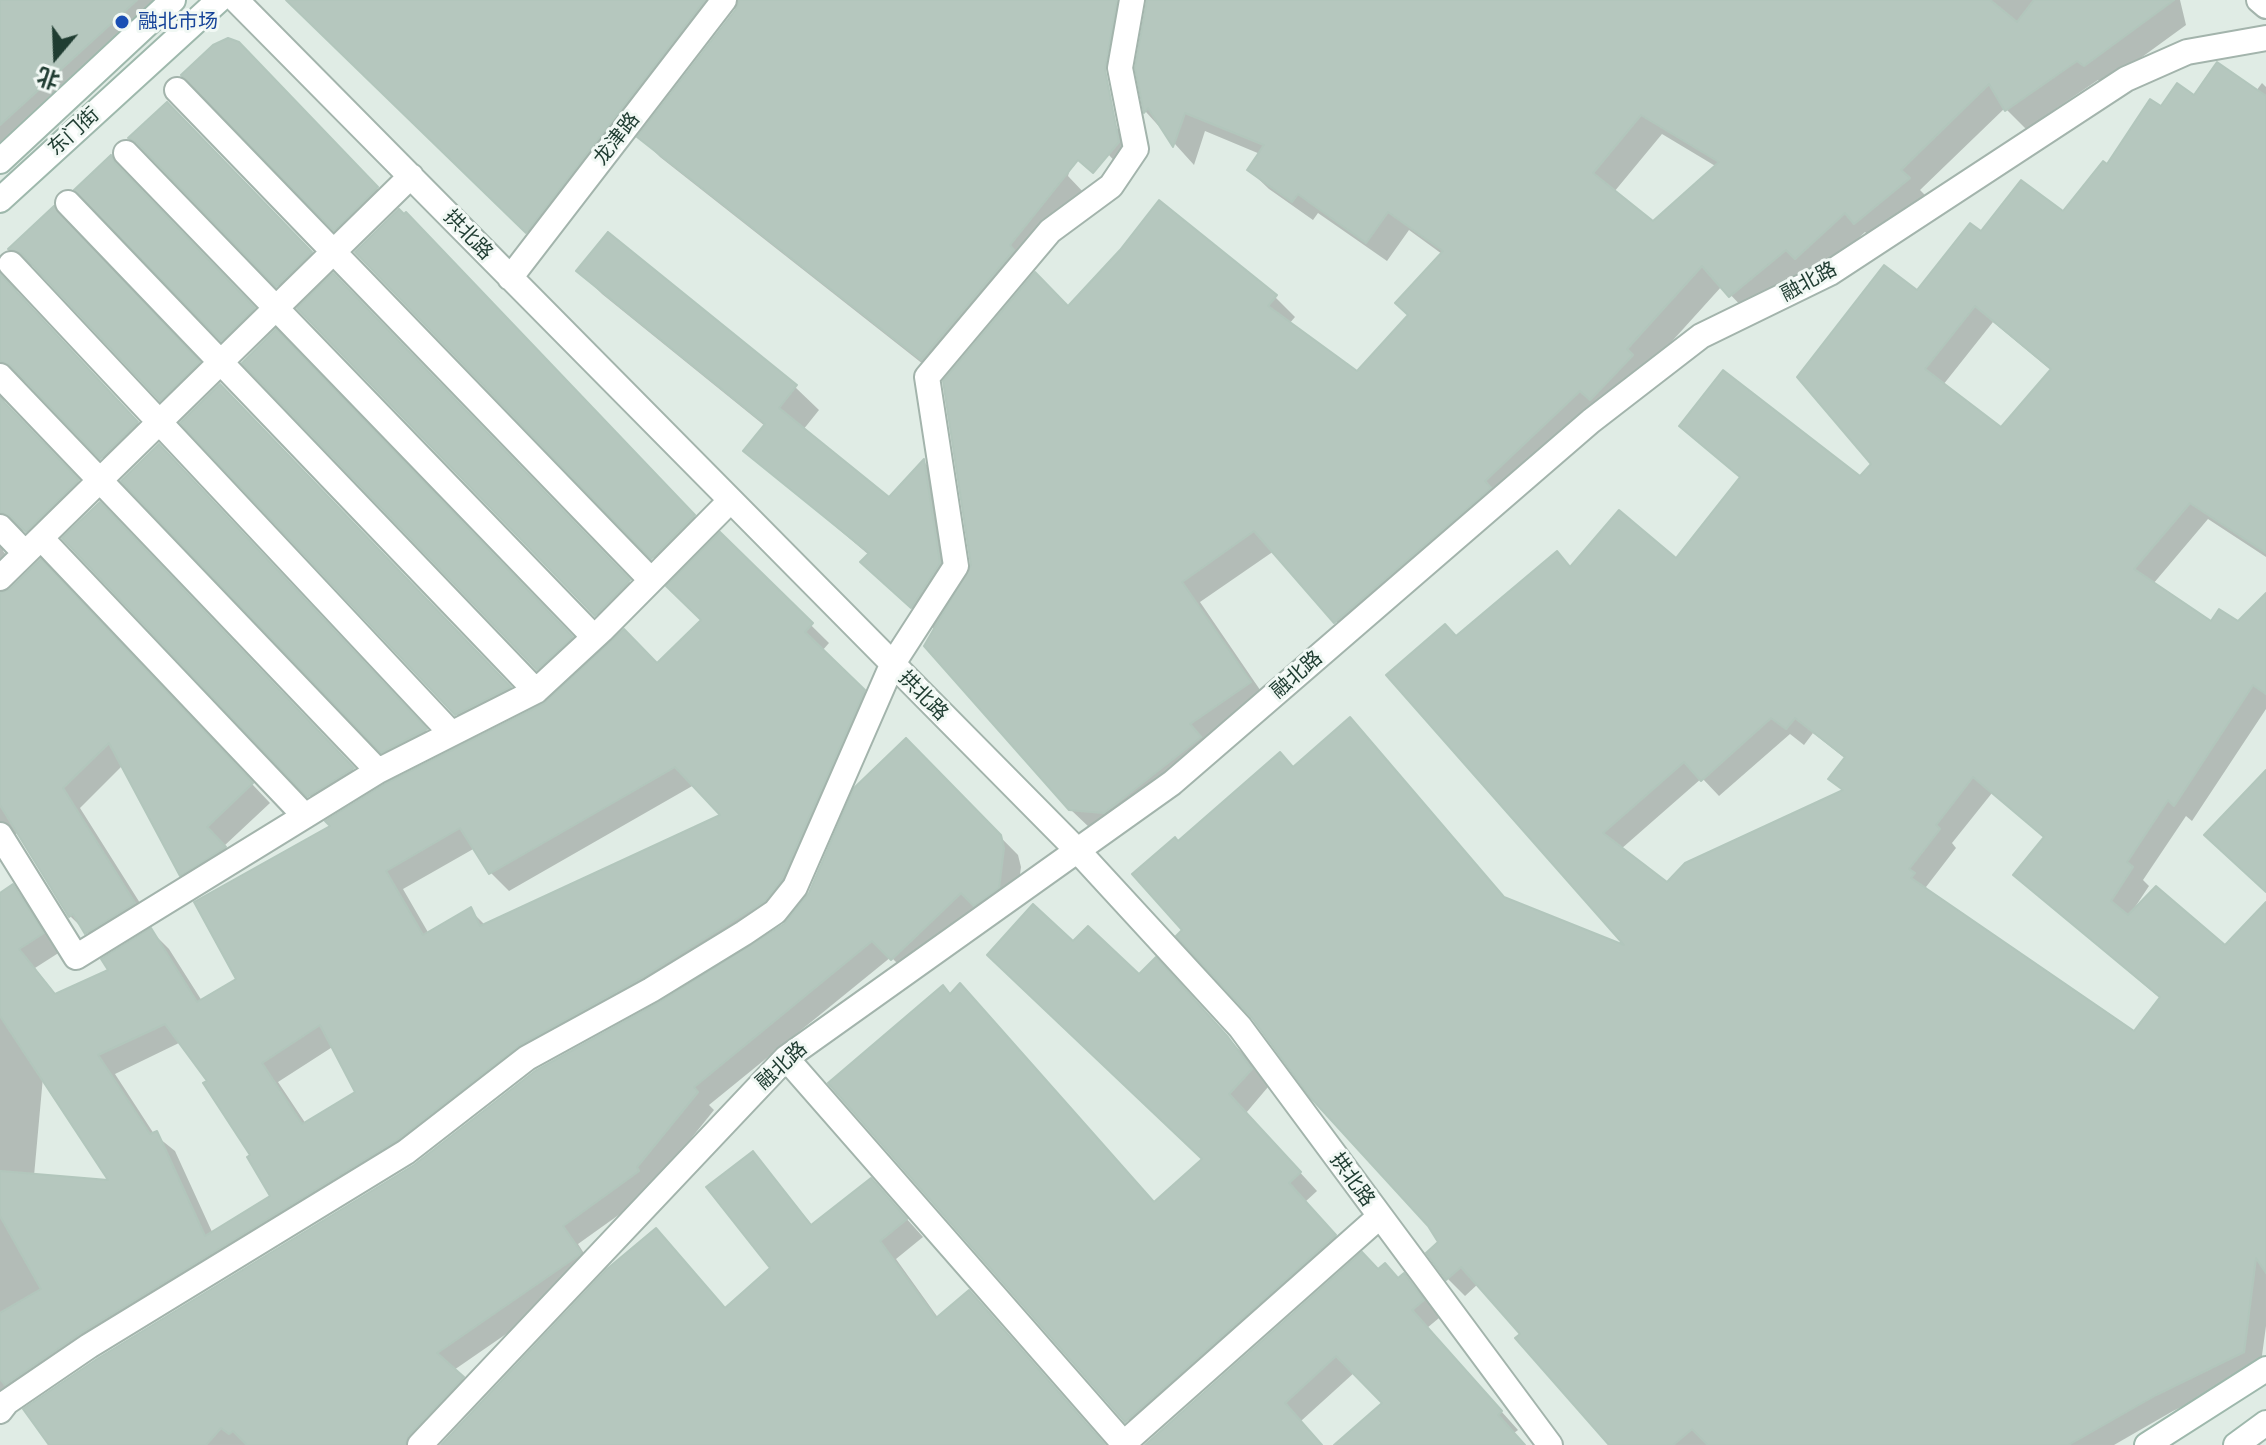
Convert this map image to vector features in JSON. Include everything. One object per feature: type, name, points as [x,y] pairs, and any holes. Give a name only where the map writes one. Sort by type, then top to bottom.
[{"type":"street","name":"东门街","points":[[0,161],[173,0]]},
{"type":"street","name":"东门街","points":[[0,200],[219,0]]},
{"type":"street","name":"拱北路","points":[[236,0],[729,502],[1078,851],[1240,1027],[1550,1445]]},
{"type":"street","name":"龙津路","points":[[510,278],[724,0]]},
{"type":"street","points":[[0,1411],[89,1346],[406,1152],[527,1058],[651,990],[775,912],[795,887],[892,665],[956,566],[927,377],[1050,231],[1111,186],[1136,149],[1120,68],[1132,0]]},
{"type":"street","points":[[2259,0],[2266,6]]},
{"type":"street","name":"融北路","points":[[420,1445],[786,1058],[1172,783],[1591,421],[1701,336],[1830,273],[2126,79],[2187,52],[2266,38]]},
{"type":"street","points":[[177,90],[651,580]]},
{"type":"street","points":[[126,153],[594,637]]},
{"type":"street","points":[[0,578],[411,176]]},
{"type":"street","points":[[68,203],[536,691]]},
{"type":"street","points":[[11,264],[450,732]]},
{"type":"street","points":[[0,376],[378,771]]},
{"type":"street","points":[[0,835],[76,957],[378,771],[450,732],[490,717],[536,691],[729,502]]},
{"type":"street","points":[[0,527],[33,546],[304,815]]},
{"type":"street","points":[[786,1058],[1124,1445],[1379,1217]]},
{"type":"street","points":[[2147,1445],[2266,1369]]},
{"type":"street","points":[[2236,1445],[2266,1423]]},
{"type":"building","points":[[0,0],[137,0],[0,125]]},
{"type":"building","points":[[286,0],[705,0],[526,233]]},
{"type":"building","points":[[739,0],[1117,0],[1105,70],[1119,142],[1093,173],[1078,160],[1010,245],[1014,250],[921,360],[637,137],[736,9]]},
{"type":"building","points":[[1147,0],[1990,0],[2017,22],[2034,0],[2174,0],[2084,66],[2077,61],[2005,111],[1989,84],[1901,170],[1910,178],[1854,224],[1845,213],[1795,259],[1786,250],[1729,297],[1702,266],[1627,349],[1633,355],[1590,400],[1580,391],[1485,481],[1491,488],[1334,623],[1254,531],[1182,582],[1251,682],[1190,724],[1201,737],[1104,813],[1069,810],[924,646],[971,565],[943,381],[1035,272],[1068,306],[1120,250],[1159,200],[1277,295],[1268,306],[1357,371],[1408,315],[1395,303],[1443,251],[1388,212],[1366,243],[1298,194],[1292,202],[1247,170],[1264,145],[1185,113],[1173,147],[1148,108],[1144,113],[1135,68]],"holes":[[[1641,115],[1719,162],[1653,221],[1593,173]]]},
{"type":"building","points":[[228,38],[239,42],[378,187],[334,231],[181,75],[213,45]]},
{"type":"building","points":[[2217,62],[2266,96],[2266,553],[2190,503],[2134,569],[2211,621],[2219,609],[2238,621],[2266,593],[2266,694],[2253,685],[2174,806],[2168,800],[2127,862],[2133,867],[2111,901],[2128,915],[2156,886],[2225,945],[2266,902],[2266,1273],[2256,1258],[2244,1352],[2156,1395],[2068,1445],[1708,1445],[1692,1429],[1673,1445],[1609,1445],[1515,1338],[1520,1334],[1461,1267],[1446,1280],[1426,1253],[1438,1242],[1428,1226],[1310,1097],[1252,1018],[1176,936],[1182,930],[1132,874],[1175,837],[1178,841],[1280,752],[1293,767],[1350,717],[1504,897],[1624,945],[1386,675],[1445,624],[1456,636],[1557,551],[1570,567],[1619,510],[1676,558],[1740,477],[1679,426],[1723,370],[1860,476],[1871,464],[1797,377],[1884,265],[1917,290],[1970,223],[1981,231],[2021,180],[2063,211],[2103,161],[2107,164],[2150,99],[2161,106],[2177,83],[2194,95]],"holes":[[[1975,306],[2051,369],[2001,427],[1925,369]],[[1771,718],[1786,729],[1795,718],[1845,757],[1828,779],[1843,790],[1685,863],[1667,882],[1603,833],[1684,762],[1701,781]],[[1973,777],[2044,837],[2013,875],[2160,997],[2134,1031],[1911,878],[1915,873],[1909,869],[1940,829],[1936,825]]]},
{"type":"building","points":[[167,102],[312,252],[276,287],[137,143],[128,138]]},
{"type":"building","points":[[111,155],[115,163],[255,308],[221,341],[74,190]]},
{"type":"building","points":[[54,206],[200,362],[160,401],[22,254],[8,249]]},
{"type":"building","points":[[399,209],[404,214],[406,212],[695,515],[651,559],[355,252]]},
{"type":"building","points":[[608,232],[797,385],[779,408],[889,497],[924,459],[940,563],[911,608],[860,562],[869,553],[743,451],[765,424],[576,271]]},
{"type":"building","points":[[333,273],[630,580],[595,616],[297,308]]},
{"type":"building","points":[[0,274],[138,422],[100,459],[11,366],[0,361]]},
{"type":"building","points":[[276,329],[573,637],[537,670],[242,363]]},
{"type":"building","points":[[220,384],[511,687],[455,715],[180,423]]},
{"type":"building","points":[[0,398],[79,480],[26,532],[10,516],[0,512]]},
{"type":"building","points":[[159,444],[427,729],[381,753],[121,481]]},
{"type":"building","points":[[100,502],[354,768],[307,797],[62,538]]},
{"type":"building","points":[[720,532],[813,623],[805,632],[865,690],[782,879],[765,901],[643,977],[520,1045],[397,1140],[81,1333],[5,1385],[0,1379],[0,1313],[41,1289],[0,1216],[0,1171],[108,1180],[0,1016],[0,893],[13,884],[44,933],[19,949],[55,994],[108,970],[101,959],[151,928],[197,1002],[236,979],[194,902],[330,826],[325,821],[385,784],[543,704],[624,629],[657,663],[701,620],[666,586]],"holes":[[[675,767],[720,815],[480,926],[471,907],[423,935],[386,871],[460,828],[489,874]],[[165,1024],[207,1081],[203,1083],[250,1155],[247,1157],[270,1196],[205,1236],[157,1131],[150,1134],[98,1055]],[[320,1025],[355,1092],[302,1124],[262,1063]]]},
{"type":"building","points":[[41,559],[253,783],[207,827],[226,847],[180,876],[109,743],[63,788],[135,903],[85,934],[73,914],[69,917],[0,805],[0,593],[10,589]]},
{"type":"building","points":[[906,738],[1001,835],[1004,848],[999,888],[974,906],[961,893],[891,960],[872,941],[694,1087],[698,1092],[637,1167],[639,1171],[563,1226],[581,1252],[579,1255],[437,1353],[464,1377],[409,1435],[405,1445],[247,1445],[233,1431],[229,1434],[221,1428],[206,1445],[49,1445],[23,1409],[97,1359],[414,1165],[535,1071],[658,1003],[784,924],[809,893],[854,788]]},
{"type":"building","points":[[2266,770],[2266,892],[2204,835]]},
{"type":"building","points":[[1033,904],[1073,941],[1088,926],[1139,974],[1156,957],[1228,1037],[1252,1069],[1229,1094],[1301,1172],[1289,1183],[1336,1235],[1125,1422],[828,1083],[943,985],[950,994],[960,983],[1154,1202],[1202,1159],[987,955]]},
{"type":"building","points":[[753,1151],[811,1225],[871,1178],[907,1219],[880,1241],[936,1318],[969,1290],[1105,1445],[441,1445],[607,1269],[656,1228],[725,1308],[770,1268],[706,1187]]},
{"type":"building","points":[[1362,1252],[1378,1269],[1385,1263],[1398,1278],[1404,1273],[1424,1300],[1412,1310],[1502,1411],[1498,1415],[1525,1445],[1334,1445],[1382,1403],[1336,1356],[1285,1403],[1322,1445],[1145,1445]]},
{"type":"place","name":"融北市场","points":[[122,22]]}]
